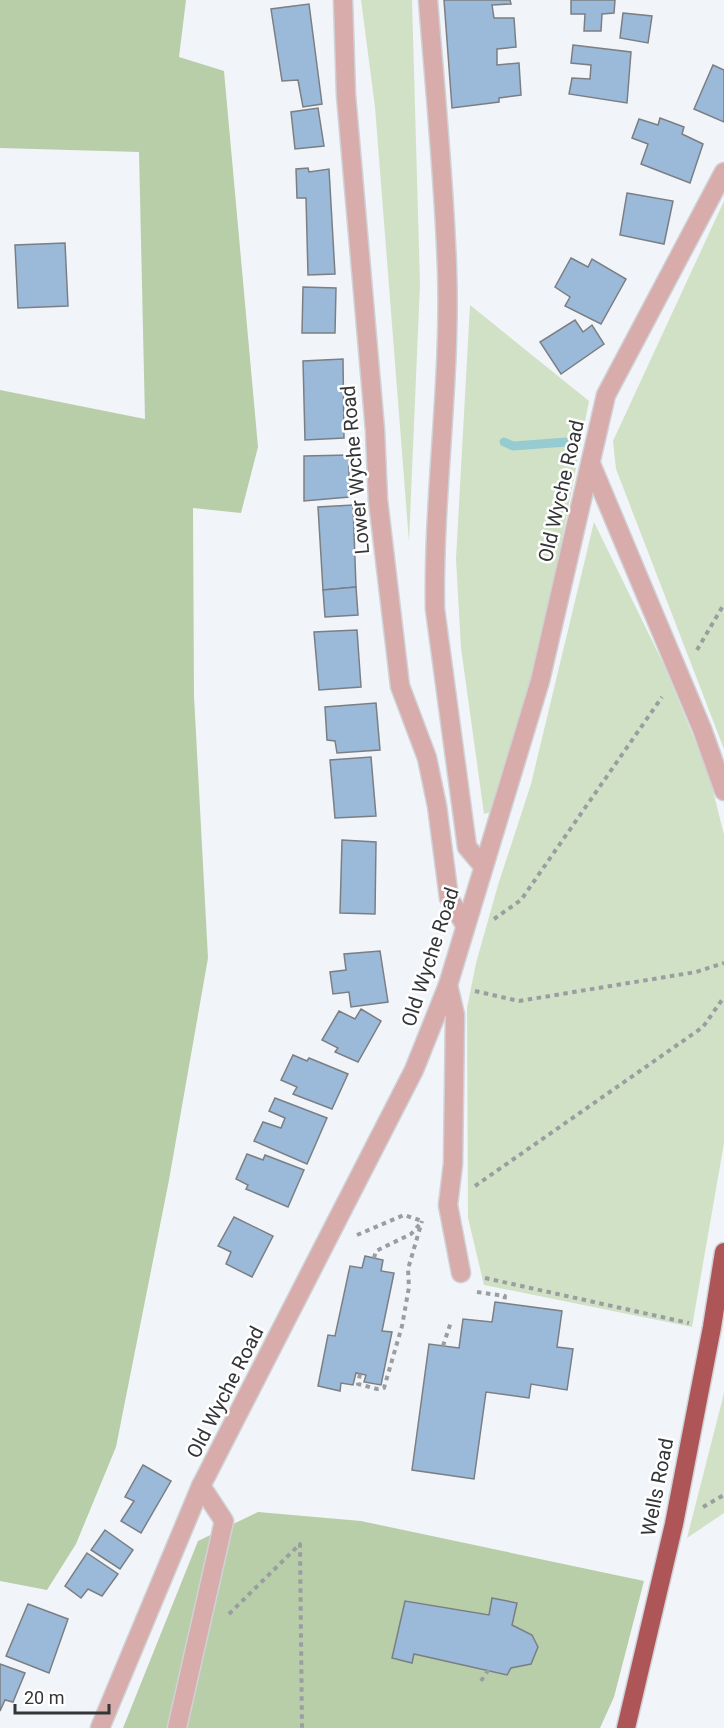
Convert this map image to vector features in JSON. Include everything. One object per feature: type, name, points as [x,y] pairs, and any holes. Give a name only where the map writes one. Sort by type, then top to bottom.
[{"type":"highway","name":"Wells Road","points":[[626,1728],[656,1606],[712,1328],[724,1252]]},
{"type":"street","name":"Lower Wyche Road","points":[[343,0],[346,106],[375,430],[378,500],[400,686],[427,758],[437,806],[448,898],[465,925]]},
{"type":"street","points":[[428,0],[447,269],[444,410],[434,570],[435,609],[467,847],[483,866]]},
{"type":"street","name":"Old Wyche Road","points":[[100,1728],[201,1486],[322,1254],[414,1070],[448,985],[540,681],[606,395],[724,172]]},
{"type":"street","points":[[591,464],[719,771],[724,791]]},
{"type":"street","points":[[448,985],[455,1015],[453,1164],[448,1205],[461,1273]]},
{"type":"street","points":[[177,1728],[224,1521],[201,1486]]},
{"type":"path","points":[[465,925],[479,929],[521,900],[705,638],[724,604]]},
{"type":"path","points":[[448,985],[519,1001],[684,974],[724,963]]},
{"type":"path","points":[[448,1205],[704,1027],[724,998]]},
{"type":"path","points":[[322,1254],[404,1215],[422,1221]]},
{"type":"path","points":[[374,1258],[376,1251],[411,1234],[422,1221]]},
{"type":"path","points":[[360,1374],[358,1384],[377,1389],[384,1388],[402,1326],[409,1287],[408,1269],[422,1221]]},
{"type":"path","points":[[461,1273],[712,1328]]},
{"type":"path","points":[[470,1291],[505,1296],[504,1303]]},
{"type":"path","points":[[443,1346],[452,1322]]},
{"type":"path","points":[[197,1646],[300,1544],[302,1728]]},
{"type":"path","points":[[481,1681],[489,1669]]},
{"type":"green space","points":[[0,0],[186,0],[179,57],[224,71],[258,447],[241,513],[193,508],[194,696],[208,958],[169,1180],[116,1447],[76,1544],[47,1590],[0,1581],[0,390],[145,419],[139,152],[0,148]]},
{"type":"green space","points":[[361,0],[412,0],[420,284],[409,542],[375,107]]},
{"type":"green space","points":[[724,201],[724,749],[616,469],[613,441]]},
{"type":"green space","points":[[470,305],[589,401],[542,642],[494,811],[484,814],[461,648],[456,559]]},
{"type":"green space","points":[[594,522],[664,665],[709,775],[724,835],[724,1143],[692,1327],[484,1285],[468,1218],[467,1008],[476,963],[498,885],[531,784]]},
{"type":"green space","points":[[724,1392],[724,1513],[687,1538],[722,1401]]},
{"type":"green space","points":[[258,1512],[361,1521],[644,1581],[614,1697],[600,1728],[123,1728],[198,1541]]},
{"type":"building","points":[[444,0],[510,0],[511,4],[492,5],[494,18],[514,18],[516,47],[497,49],[497,65],[519,63],[521,95],[499,98],[499,102],[452,108]]},
{"type":"building","points":[[571,0],[615,0],[614,13],[602,14],[601,31],[584,31],[585,14],[571,14]]},
{"type":"building","points":[[309,4],[322,104],[303,107],[298,80],[282,81],[271,9]]},
{"type":"building","points":[[623,13],[652,16],[648,43],[620,38]]},
{"type":"building","points":[[573,45],[631,52],[627,103],[569,94],[572,78],[590,79],[591,65],[571,63]]},
{"type":"building","points":[[713,65],[724,70],[724,122],[694,109]]},
{"type":"building","points":[[318,108],[324,146],[295,149],[291,112]]},
{"type":"building","points":[[660,118],[684,127],[682,134],[703,144],[690,183],[641,164],[648,144],[632,138],[639,119],[658,125]]},
{"type":"building","points":[[308,168],[309,172],[329,169],[335,274],[308,275],[306,198],[297,198],[296,169]]},
{"type":"building","points":[[627,193],[673,201],[664,244],[620,235]]},
{"type":"building","points":[[65,243],[68,306],[18,308],[15,245]]},
{"type":"building","points":[[571,258],[588,267],[592,259],[626,279],[601,324],[565,306],[570,297],[555,287]]},
{"type":"building","points":[[303,287],[336,288],[335,333],[302,333]]},
{"type":"building","points":[[575,320],[583,332],[592,325],[604,344],[561,374],[540,342]]},
{"type":"building","points":[[343,359],[344,438],[305,440],[303,361]]},
{"type":"building","points":[[349,455],[349,497],[304,501],[304,456]]},
{"type":"building","points":[[353,505],[356,587],[323,590],[318,507]]},
{"type":"building","points":[[356,587],[358,615],[325,617],[323,590]]},
{"type":"building","points":[[357,630],[361,687],[319,690],[314,632]]},
{"type":"building","points":[[376,703],[380,750],[337,753],[335,741],[327,740],[325,707]]},
{"type":"building","points":[[371,757],[376,816],[335,818],[330,760]]},
{"type":"building","points":[[342,840],[376,842],[375,914],[340,913]]},
{"type":"building","points":[[380,951],[388,1002],[351,1007],[349,992],[333,994],[330,972],[346,970],[344,954]]},
{"type":"building","points":[[361,1009],[381,1021],[358,1062],[335,1052],[338,1048],[322,1040],[339,1011],[355,1019]]},
{"type":"building","points":[[293,1055],[307,1061],[309,1058],[348,1074],[332,1109],[293,1094],[297,1087],[281,1080]]},
{"type":"building","points":[[275,1098],[327,1118],[307,1164],[254,1141],[263,1122],[281,1128],[285,1118],[269,1111]]},
{"type":"building","points":[[247,1154],[263,1160],[265,1155],[304,1170],[288,1207],[246,1189],[248,1185],[236,1179]]},
{"type":"building","points":[[234,1217],[273,1236],[252,1277],[226,1264],[231,1252],[218,1246]]},
{"type":"building","points":[[365,1256],[383,1260],[381,1271],[394,1273],[382,1331],[392,1332],[381,1385],[364,1382],[366,1375],[356,1373],[353,1385],[341,1383],[340,1391],[318,1386],[328,1335],[335,1336],[350,1266],[362,1268]]},
{"type":"building","points":[[495,1302],[562,1311],[557,1347],[573,1349],[567,1390],[531,1384],[529,1398],[486,1392],[474,1479],[412,1470],[429,1344],[459,1348],[463,1319],[492,1322]]},
{"type":"building","points":[[143,1465],[171,1481],[141,1533],[121,1521],[134,1501],[125,1497]]},
{"type":"building","points":[[105,1530],[133,1550],[120,1569],[91,1550]]},
{"type":"building","points":[[87,1553],[118,1574],[102,1596],[88,1589],[81,1598],[65,1586]]},
{"type":"building","points":[[492,1598],[517,1603],[512,1625],[532,1635],[538,1647],[531,1664],[511,1668],[507,1675],[414,1654],[412,1663],[392,1658],[405,1601],[489,1615]]},
{"type":"building","points":[[28,1604],[68,1619],[49,1673],[6,1656]]},
{"type":"building","points":[[0,1664],[25,1673],[13,1702],[5,1700],[0,1711]]},
{"type":"waterway","points":[[504,442],[513,446],[567,442]]}]
